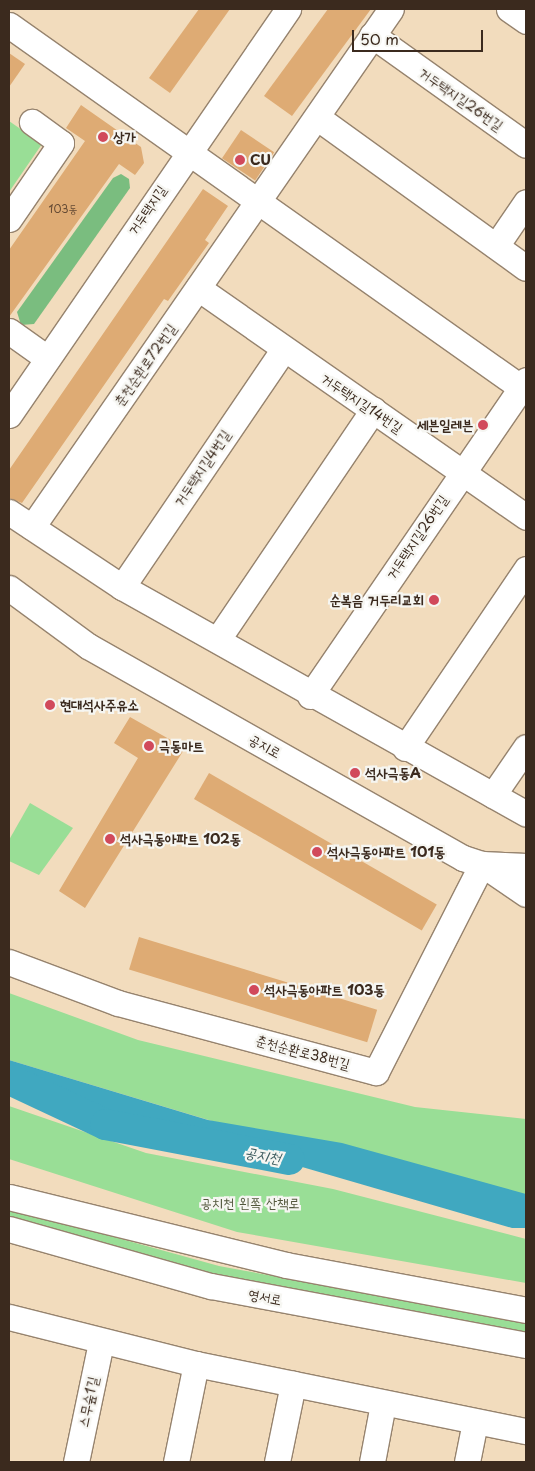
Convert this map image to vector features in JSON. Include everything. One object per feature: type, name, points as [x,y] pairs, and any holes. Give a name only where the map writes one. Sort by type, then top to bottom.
[{"type":"street","name":"거두택지길","points":[[9,415],[187,151],[288,9]]},
{"type":"street","name":"춘천순환로72번길","points":[[32,527],[257,202],[318,118],[391,9]]},
{"type":"street","points":[[509,9],[526,21]]},
{"type":"street","points":[[9,25],[257,202],[525,386]]},
{"type":"street","name":"거두택지길26번길","points":[[372,36],[526,145]]},
{"type":"street","points":[[318,118],[526,268]]},
{"type":"street","points":[[9,219],[62,143],[32,122]]},
{"type":"street","points":[[496,246],[526,202]]},
{"type":"street","name":"거두택지길14번길","points":[[198,288],[283,350],[373,410],[526,517]]},
{"type":"street","points":[[12,340],[46,358]]},
{"type":"street","name":"거두택지길4번길","points":[[122,587],[283,350]]},
{"type":"street","name":"거두택지길26번길","points":[[310,696],[461,472],[525,386]]},
{"type":"street","points":[[218,639],[373,410]]},
{"type":"street","points":[[9,512],[122,587],[218,639],[310,696],[526,814]]},
{"type":"street","points":[[406,748],[526,569]]},
{"type":"street","name":"공지로","points":[[9,588],[88,646],[463,858],[482,864],[526,894]]},
{"type":"street","points":[[493,795],[526,747]]},
{"type":"street","points":[[482,864],[526,866]]},
{"type":"street","name":"춘천순환로38번길","points":[[9,962],[118,1003],[376,1072],[482,864]]},
{"type":"street","points":[[9,1197],[286,1265],[526,1310]]},
{"type":"street","name":"영서로","points":[[9,1229],[211,1286],[526,1345]]},
{"type":"street","points":[[9,1317],[101,1342],[196,1364],[383,1404],[526,1431]]},
{"type":"street","name":"스무숲1길","points":[[76,1462],[101,1342]]},
{"type":"street","points":[[176,1462],[196,1364]]},
{"type":"street","points":[[277,1462],[293,1384]]},
{"type":"street","points":[[372,1462],[383,1404]]},
{"type":"street","points":[[467,1462],[475,1422]]},
{"type":"green space","points":[[9,121],[42,144],[9,192]]},
{"type":"green space","points":[[121,174],[129,179],[130,188],[34,324],[21,325],[17,312],[113,178]]},
{"type":"green space","points":[[30,803],[73,828],[39,875],[9,861],[9,840]]},
{"type":"green space","points":[[9,993],[138,1040],[415,1107],[526,1119],[526,1205],[425,1185],[9,1060]]},
{"type":"green space","name":"공치천 왼쪽 산책로","points":[[9,1106],[146,1153],[333,1189],[526,1239],[526,1283],[237,1232],[9,1159]]},
{"type":"green space","points":[[9,1208],[219,1266],[526,1323],[526,1333],[215,1275],[9,1218]]},
{"type":"water","points":[[9,1060],[208,1120],[342,1143],[526,1194],[526,1228],[512,1228],[9,1082]]},
{"type":"building","points":[[199,9],[230,9],[170,93],[149,78]]},
{"type":"building","points":[[328,9],[371,9],[292,116],[264,96]]},
{"type":"building","points":[[9,53],[25,64],[9,87]]},
{"type":"building","points":[[81,105],[141,147],[144,163],[135,175],[119,164],[9,317],[9,250],[85,141],[66,128]]},
{"type":"building","points":[[241,130],[274,152],[255,181],[222,158]]},
{"type":"building","points":[[203,189],[228,206],[205,240],[209,243],[168,301],[164,299],[22,503],[9,498],[9,470]]},
{"type":"building","name":"석사극동아파트 102동","points":[[130,717],[185,748],[85,908],[59,891],[138,758],[114,743]]},
{"type":"building","name":"석사극동아파트 101동","points":[[209,773],[437,904],[422,930],[194,799]]},
{"type":"building","name":"석사극동아파트 103동","points":[[139,937],[377,1010],[367,1042],[129,970]]},
{"type":"waterway","name":"공지천","points":[[9,1079],[105,1124],[289,1159]]},
{"type":"place","name":"상가","points":[[103,137]]},
{"type":"place","name":"CU","points":[[240,160]]},
{"type":"place","name":"세븐일레븐","points":[[483,425]]},
{"type":"place","name":"순복음 거두리교회","points":[[434,600]]},
{"type":"place","name":"현대석사주유소","points":[[50,705]]},
{"type":"place","name":"극동마트","points":[[149,746]]},
{"type":"place","name":"석사극동A","points":[[355,773]]},
{"type":"place","name":"석사극동아파트 102동","points":[[110,839]]},
{"type":"place","name":"석사극동아파트 101동","points":[[317,852]]},
{"type":"place","name":"석사극동아파트 103동","points":[[254,990]]}]
